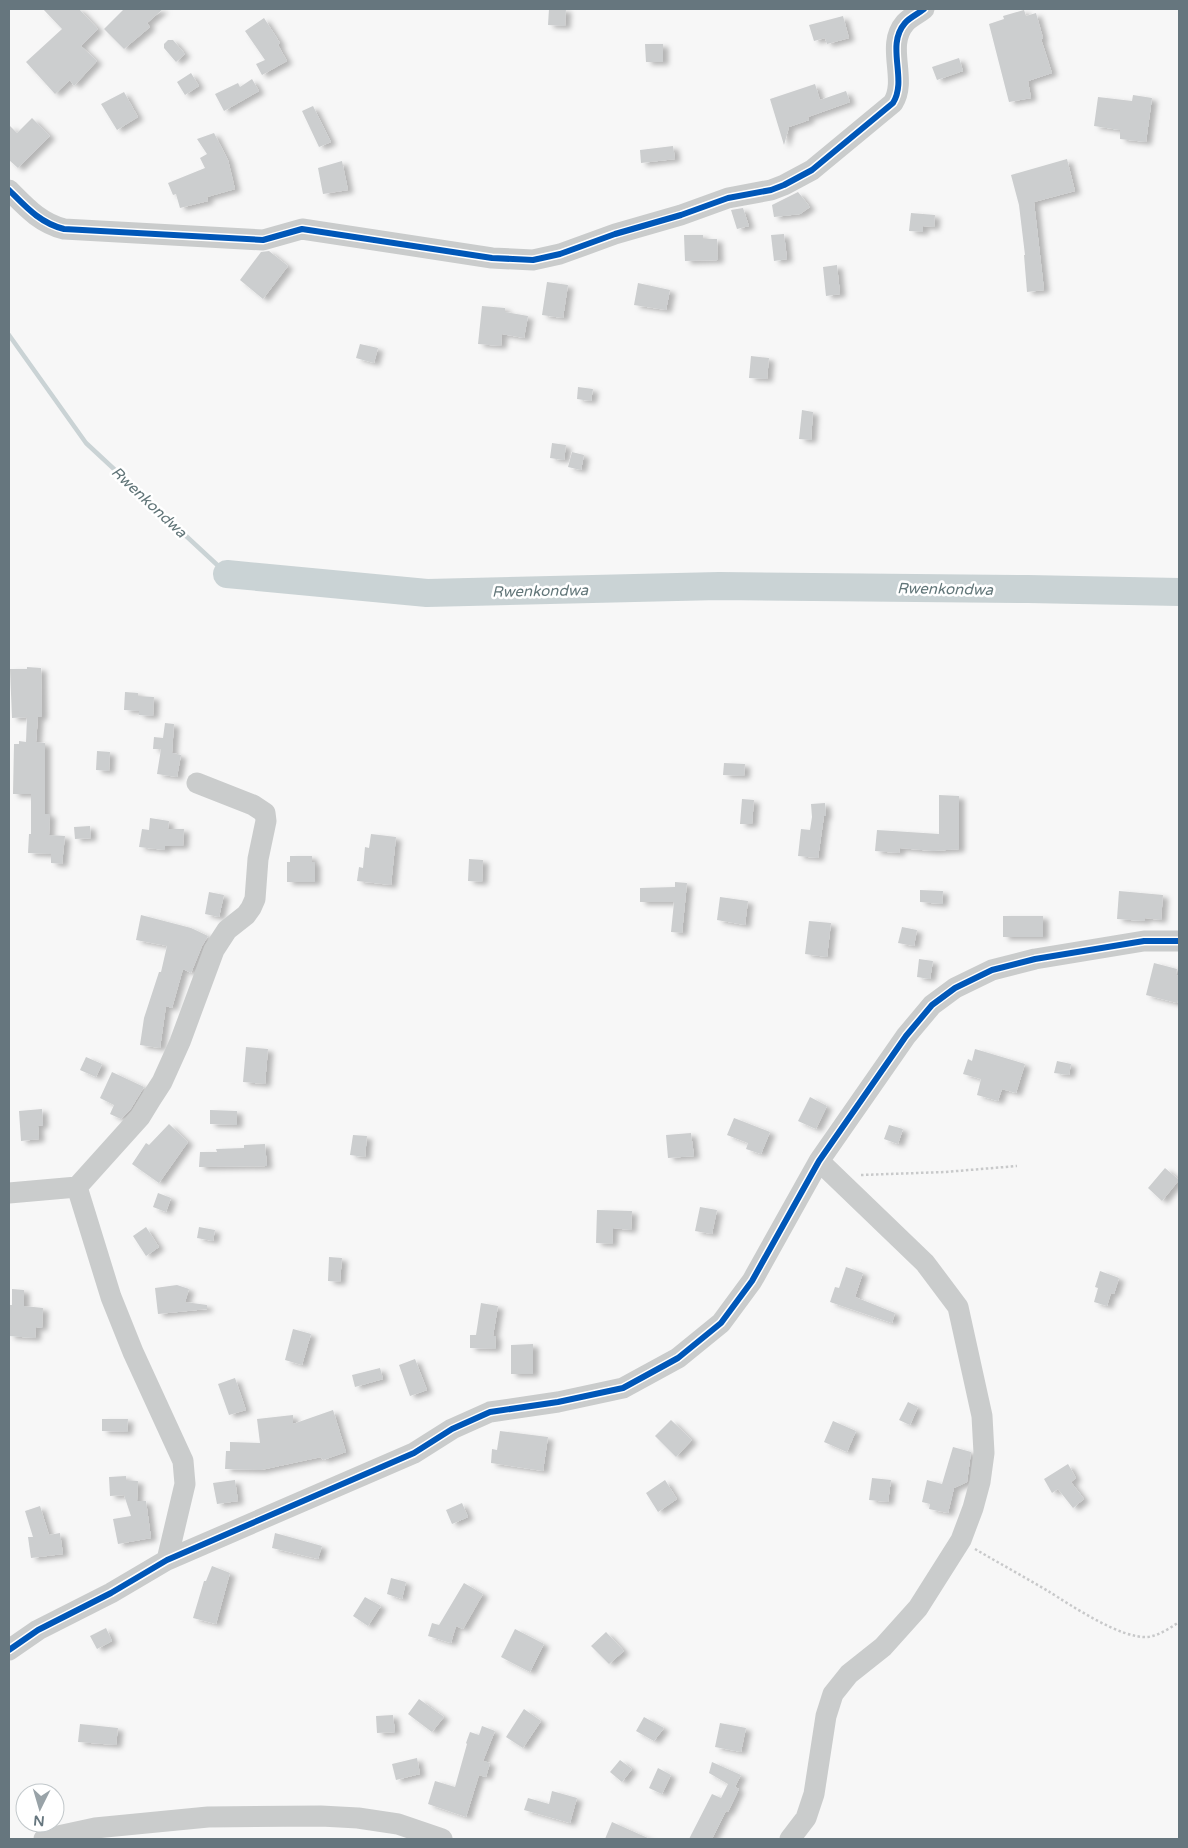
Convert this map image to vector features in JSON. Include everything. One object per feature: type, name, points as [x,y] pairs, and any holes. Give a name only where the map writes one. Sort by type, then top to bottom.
[{"type":"street","points":[[9,190],[36,217],[50,226],[64,229],[263,240],[302,229],[492,258],[533,260],[560,254],[614,234],[681,215],[728,198],[771,190],[812,170],[893,103],[897,97],[898,88],[898,32],[911,17],[924,9]]},
{"type":"street","points":[[9,1192],[78,1187],[140,1117],[162,1082],[180,1042],[214,950],[227,930],[246,915],[255,899],[258,859],[266,821],[265,813],[259,808],[197,783]]},
{"type":"street","points":[[9,1650],[38,1630],[111,1593],[167,1560],[414,1453],[452,1429],[490,1412],[558,1402],[623,1388],[678,1358],[721,1324],[752,1280],[818,1161],[906,1036],[932,1005],[955,988],[992,970],[1035,959],[1144,941],[1179,940]]},
{"type":"street","points":[[790,1839],[806,1818],[814,1794],[826,1716],[833,1694],[849,1674],[883,1647],[918,1608],[961,1540],[980,1482],[984,1452],[982,1416],[958,1307],[925,1263],[818,1161]]},
{"type":"street","points":[[78,1187],[111,1297],[133,1352],[183,1461],[185,1484],[167,1560]]},
{"type":"street","points":[[44,1839],[95,1828],[208,1817],[321,1816],[358,1818],[398,1824],[442,1839]]},
{"type":"path","points":[[834,1176],[945,1172],[1017,1166]]},
{"type":"path","points":[[961,1540],[1089,1615],[1123,1632],[1149,1637],[1161,1633],[1179,1622]]},
{"type":"building","points":[[43,9],[79,9],[98,29],[81,46],[97,61],[74,86],[70,80],[55,94],[26,62],[62,29]]},
{"type":"building","points":[[124,9],[163,9],[147,23],[150,27],[124,49],[104,29]]},
{"type":"building","points":[[549,9],[566,9],[565,26],[548,25]]},
{"type":"building","points":[[1024,10],[1026,16],[1036,13],[1043,38],[1041,39],[1052,73],[1028,81],[1031,98],[1009,102],[989,24],[1004,19],[1003,16]]},
{"type":"building","points":[[843,16],[849,38],[827,44],[825,38],[814,41],[809,25]]},
{"type":"building","points":[[264,18],[280,43],[278,45],[287,61],[262,75],[256,64],[265,60],[245,31]]},
{"type":"building","points":[[168,40],[173,40],[185,54],[176,62],[164,48],[164,44]]},
{"type":"building","points":[[645,44],[663,44],[663,62],[646,62]]},
{"type":"building","points":[[959,58],[963,71],[937,80],[932,67]]},
{"type":"building","points":[[191,73],[199,86],[185,95],[177,82]]},
{"type":"building","points":[[252,79],[259,91],[224,111],[215,94],[238,83],[240,87]]},
{"type":"building","points":[[815,84],[820,100],[846,91],[850,102],[808,117],[809,120],[789,127],[784,145],[770,99]]},
{"type":"building","points":[[124,92],[138,117],[117,130],[101,104]]},
{"type":"building","points":[[1133,95],[1152,98],[1146,142],[1120,139],[1120,130],[1094,126],[1098,97],[1132,101]]},
{"type":"building","points":[[313,106],[331,142],[319,147],[302,111]]},
{"type":"building","points":[[32,118],[50,136],[18,168],[9,160],[9,125],[17,133]]},
{"type":"building","points":[[214,133],[228,160],[235,189],[207,197],[208,201],[180,208],[176,194],[173,195],[168,183],[205,168],[200,158],[207,154],[197,139]]},
{"type":"building","points":[[673,146],[675,159],[641,163],[640,150]]},
{"type":"building","points":[[1067,159],[1075,191],[1034,202],[1044,290],[1027,292],[1019,205],[1011,175]]},
{"type":"building","points":[[342,161],[348,190],[323,194],[318,168]]},
{"type":"building","points":[[798,192],[810,207],[800,214],[774,217],[772,205]]},
{"type":"building","points":[[743,208],[749,226],[737,229],[731,210]]},
{"type":"building","points":[[911,213],[935,215],[934,227],[923,226],[923,232],[909,231]]},
{"type":"building","points":[[784,234],[787,259],[774,261],[771,235]]},
{"type":"building","points":[[684,235],[703,235],[703,239],[717,239],[718,260],[685,261]]},
{"type":"building","points":[[269,251],[288,266],[263,299],[240,280],[261,252]]},
{"type":"building","points":[[837,265],[840,294],[826,296],[823,267]]},
{"type":"building","points":[[547,282],[568,285],[563,318],[542,315]]},
{"type":"building","points":[[638,283],[670,290],[666,310],[634,305]]},
{"type":"building","points":[[482,306],[505,308],[505,312],[528,316],[524,338],[502,334],[501,346],[478,344]]},
{"type":"building","points":[[360,344],[378,348],[374,363],[356,358]]},
{"type":"building","points":[[751,356],[769,358],[767,379],[749,378]]},
{"type":"building","points":[[578,387],[593,389],[591,401],[577,399]]},
{"type":"building","points":[[802,410],[813,412],[811,440],[799,439]]},
{"type":"building","points":[[552,443],[566,445],[564,460],[550,458]]},
{"type":"building","points":[[572,452],[584,455],[581,470],[568,467]]},
{"type":"building","points":[[27,667],[41,668],[42,717],[38,717],[36,742],[45,743],[45,814],[50,814],[49,835],[65,836],[62,864],[51,863],[51,854],[28,853],[29,834],[31,834],[31,794],[13,794],[14,744],[19,744],[19,741],[26,742],[27,717],[12,718],[10,669],[27,669]]},
{"type":"building","points":[[125,692],[138,693],[138,696],[154,697],[153,716],[139,715],[139,711],[124,710]]},
{"type":"building","points":[[165,723],[174,724],[172,753],[181,755],[177,777],[157,774],[161,749],[153,749],[154,737],[163,738]]},
{"type":"building","points":[[97,751],[110,752],[109,771],[96,770]]},
{"type":"building","points":[[724,763],[745,764],[744,776],[723,775]]},
{"type":"building","points":[[939,795],[959,796],[959,849],[933,851],[900,848],[899,853],[875,851],[877,830],[939,834]]},
{"type":"building","points":[[742,799],[754,800],[752,824],[740,824]]},
{"type":"building","points":[[825,803],[826,816],[824,816],[818,858],[798,856],[801,829],[810,830],[811,804]]},
{"type":"building","points":[[150,818],[169,821],[168,829],[184,829],[183,846],[165,846],[165,850],[139,847],[142,829],[149,830]]},
{"type":"building","points":[[90,826],[91,838],[75,839],[74,827]]},
{"type":"building","points":[[371,834],[396,837],[391,885],[357,881],[359,867],[363,868],[365,847],[369,848]]},
{"type":"building","points":[[290,856],[312,856],[312,862],[315,862],[315,882],[287,882],[287,862],[290,862]]},
{"type":"building","points":[[469,859],[483,860],[482,882],[468,881]]},
{"type":"building","points":[[675,882],[687,883],[682,933],[671,932],[674,902],[640,902],[640,888],[675,887]]},
{"type":"building","points":[[920,890],[943,891],[942,904],[920,902]]},
{"type":"building","points":[[1119,891],[1163,895],[1161,920],[1145,918],[1145,921],[1117,919]]},
{"type":"building","points":[[209,892],[224,895],[219,917],[205,914]]},
{"type":"building","points":[[720,897],[748,901],[745,925],[717,920]]},
{"type":"building","points":[[141,915],[191,928],[208,936],[191,973],[183,969],[172,1008],[166,1006],[160,1048],[140,1045],[144,1018],[159,972],[161,972],[167,946],[136,940]]},
{"type":"building","points":[[1003,916],[1043,916],[1043,937],[1003,937]]},
{"type":"building","points":[[809,921],[831,923],[827,957],[805,954]]},
{"type":"building","points":[[902,927],[917,930],[914,946],[898,943]]},
{"type":"building","points":[[919,959],[933,961],[930,979],[917,977]]},
{"type":"building","points":[[1154,963],[1177,969],[1179,996],[1177,1003],[1146,995]]},
{"type":"building","points":[[246,1047],[268,1049],[265,1084],[243,1082]]},
{"type":"building","points":[[975,1049],[1025,1064],[1016,1093],[1002,1089],[998,1101],[977,1095],[981,1079],[963,1074],[968,1059],[972,1061]]},
{"type":"building","points":[[86,1057],[102,1064],[96,1077],[80,1070]]},
{"type":"building","points":[[1057,1061],[1071,1064],[1069,1075],[1054,1073]]},
{"type":"building","points":[[112,1072],[144,1087],[130,1110],[121,1119],[110,1114],[114,1105],[100,1098]]},
{"type":"building","points":[[810,1097],[827,1106],[816,1129],[798,1121]]},
{"type":"building","points":[[42,1109],[43,1125],[38,1126],[39,1139],[21,1141],[19,1111]]},
{"type":"building","points":[[210,1110],[237,1111],[237,1125],[210,1124]]},
{"type":"building","points":[[734,1118],[770,1132],[761,1154],[746,1149],[748,1143],[727,1135]]},
{"type":"building","points":[[169,1124],[188,1142],[159,1183],[132,1164],[146,1143],[149,1145]]},
{"type":"building","points":[[889,1125],[903,1129],[898,1144],[884,1139]]},
{"type":"building","points":[[691,1133],[694,1156],[668,1158],[666,1135]]},
{"type":"building","points":[[353,1135],[367,1136],[365,1157],[350,1155]]},
{"type":"building","points":[[265,1144],[267,1166],[199,1167],[200,1152],[217,1152],[216,1149],[244,1148],[244,1145]]},
{"type":"building","points":[[1165,1168],[1179,1180],[1162,1201],[1148,1188]]},
{"type":"building","points":[[158,1193],[171,1198],[166,1212],[153,1207]]},
{"type":"building","points":[[700,1207],[717,1210],[712,1234],[695,1231]]},
{"type":"building","points":[[597,1210],[632,1211],[631,1230],[613,1228],[612,1244],[596,1243]]},
{"type":"building","points":[[146,1227],[159,1247],[146,1256],[133,1236]]},
{"type":"building","points":[[199,1227],[215,1230],[213,1241],[197,1238]]},
{"type":"building","points":[[329,1257],[342,1258],[340,1282],[328,1281]]},
{"type":"building","points":[[846,1267],[863,1273],[855,1297],[895,1313],[892,1323],[830,1302],[835,1287],[839,1288]]},
{"type":"building","points":[[1100,1271],[1119,1278],[1114,1294],[1111,1293],[1107,1306],[1094,1302],[1098,1288],[1095,1287]]},
{"type":"building","points":[[177,1285],[189,1289],[185,1302],[207,1305],[207,1309],[158,1314],[155,1288]]},
{"type":"building","points":[[12,1289],[24,1290],[24,1306],[43,1308],[42,1328],[36,1327],[35,1338],[9,1336],[9,1305],[12,1305]]},
{"type":"building","points":[[481,1303],[498,1306],[493,1336],[496,1336],[495,1349],[470,1348],[470,1335],[476,1335]]},
{"type":"building","points":[[293,1329],[311,1334],[302,1365],[285,1360]]},
{"type":"building","points":[[533,1344],[533,1374],[511,1374],[511,1345]]},
{"type":"building","points":[[415,1359],[427,1390],[410,1396],[399,1365]]},
{"type":"building","points":[[380,1368],[383,1379],[355,1387],[352,1375]]},
{"type":"building","points":[[235,1378],[246,1410],[229,1415],[218,1384]]},
{"type":"building","points":[[908,1402],[918,1407],[910,1425],[899,1420]]},
{"type":"building","points":[[333,1410],[346,1452],[323,1460],[321,1457],[261,1470],[225,1469],[226,1451],[230,1451],[230,1442],[260,1443],[257,1419],[293,1415],[293,1424]]},
{"type":"building","points":[[102,1419],[128,1419],[127,1432],[102,1431]]},
{"type":"building","points":[[671,1420],[692,1440],[676,1457],[655,1436]]},
{"type":"building","points":[[833,1421],[856,1431],[847,1452],[824,1442]]},
{"type":"building","points":[[500,1431],[548,1437],[543,1471],[491,1463],[492,1449],[497,1450]]},
{"type":"building","points":[[953,1447],[971,1452],[967,1482],[954,1488],[948,1513],[929,1509],[930,1504],[922,1502],[927,1480],[942,1484]]},
{"type":"building","points":[[1068,1464],[1076,1478],[1071,1482],[1084,1499],[1073,1508],[1058,1489],[1052,1493],[1044,1479]]},
{"type":"building","points":[[126,1476],[126,1480],[138,1481],[137,1501],[146,1501],[151,1538],[118,1544],[113,1519],[131,1516],[124,1495],[110,1496],[109,1477]]},
{"type":"building","points":[[872,1478],[891,1480],[888,1502],[869,1500]]},
{"type":"building","points":[[235,1480],[238,1501],[217,1504],[213,1483]]},
{"type":"building","points":[[665,1480],[677,1499],[658,1512],[646,1493]]},
{"type":"building","points":[[462,1503],[468,1517],[452,1524],[446,1510]]},
{"type":"building","points":[[40,1506],[49,1535],[60,1533],[63,1554],[31,1558],[28,1537],[33,1537],[25,1511]]},
{"type":"building","points":[[275,1533],[322,1546],[318,1559],[272,1548]]},
{"type":"building","points":[[212,1566],[230,1573],[216,1624],[193,1618],[204,1581],[206,1581]]},
{"type":"building","points":[[391,1578],[406,1582],[402,1599],[387,1594]]},
{"type":"building","points":[[464,1583],[483,1594],[463,1629],[456,1626],[451,1643],[428,1636],[432,1623],[439,1625]]},
{"type":"building","points":[[365,1597],[381,1606],[368,1626],[353,1616]]},
{"type":"building","points":[[106,1628],[112,1641],[97,1649],[90,1636]]},
{"type":"building","points":[[515,1629],[544,1644],[530,1672],[501,1657]]},
{"type":"building","points":[[606,1632],[624,1651],[609,1664],[591,1646]]},
{"type":"building","points":[[419,1699],[444,1717],[432,1732],[408,1714]]},
{"type":"building","points":[[524,1709],[541,1721],[523,1748],[506,1737]]},
{"type":"building","points":[[393,1715],[395,1732],[377,1733],[376,1716]]},
{"type":"building","points":[[644,1717],[664,1728],[654,1741],[636,1731]]},
{"type":"building","points":[[720,1723],[746,1728],[741,1752],[715,1747]]},
{"type":"building","points":[[80,1724],[118,1728],[116,1745],[78,1742]]},
{"type":"building","points":[[482,1726],[495,1731],[483,1761],[490,1763],[486,1777],[479,1775],[466,1817],[428,1804],[435,1781],[455,1787],[470,1732],[479,1735]]},
{"type":"building","points":[[417,1758],[420,1774],[396,1780],[392,1764]]},
{"type":"building","points":[[620,1760],[632,1769],[622,1782],[610,1772]]},
{"type":"building","points":[[712,1762],[741,1775],[735,1787],[739,1789],[712,1839],[689,1839],[712,1794],[721,1798],[728,1784],[709,1773]]},
{"type":"building","points":[[658,1768],[671,1775],[662,1794],[649,1788]]},
{"type":"building","points":[[552,1791],[577,1798],[570,1823],[524,1810],[528,1798],[549,1804]]},
{"type":"building","points":[[612,1822],[650,1839],[605,1839]]},
{"type":"waterway","name":"Rwenkondwa","points":[[9,335],[86,443],[227,574]]},
{"type":"waterway","name":"Rwenkondwa","points":[[227,574],[427,593],[719,586],[1179,592]]},
{"type":"cycle path","points":[[9,190],[41,219],[64,229],[263,240],[302,229],[492,258],[533,260],[560,254],[615,234],[681,215],[728,198],[771,190],[812,170],[893,103],[897,94],[898,84],[896,52],[899,32],[907,21],[924,9]]},
{"type":"cycle path","points":[[9,1650],[38,1630],[111,1593],[167,1560],[414,1453],[452,1429],[490,1412],[558,1402],[623,1388],[678,1358],[721,1323],[752,1281],[819,1161],[906,1036],[932,1005],[955,988],[992,970],[1035,959],[1144,941],[1179,941]]}]
